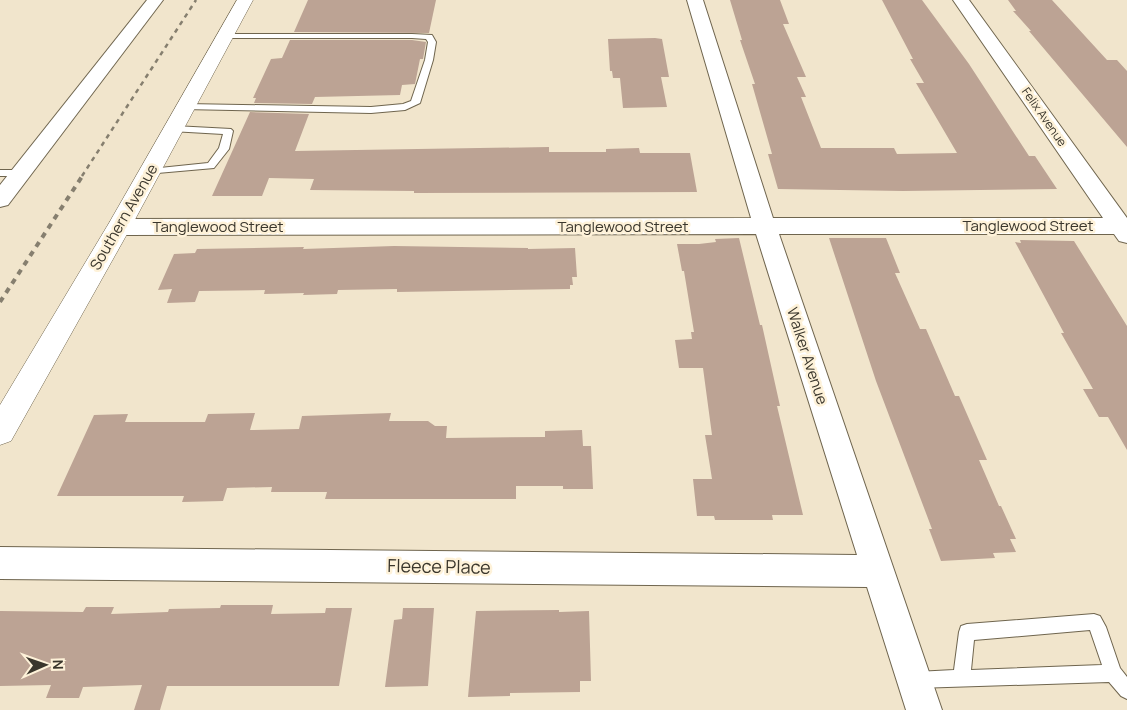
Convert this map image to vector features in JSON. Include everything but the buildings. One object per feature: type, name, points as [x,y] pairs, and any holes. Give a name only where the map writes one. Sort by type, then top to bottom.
[{"type":"main road","name":"Southern Avenue","points":[[0,432],[119,227],[246,0]]},
{"type":"street","points":[[0,200],[155,0]]},
{"type":"street","name":"Walker Avenue","points":[[695,0],[765,227],[924,710]]},
{"type":"street","name":"Felix Avenue","points":[[961,0],[1125,229]]},
{"type":"street","name":"Tanglewood Street","points":[[119,227],[1125,229]]},
{"type":"street","name":"Fleece Place","points":[[0,563],[878,571]]},
{"type":"lane","points":[[186,107],[371,110],[406,108],[415,103],[429,60],[432,42],[429,37],[412,36],[225,36]]},
{"type":"lane","points":[[150,172],[211,166],[224,149],[228,131],[174,128]]},
{"type":"lane","points":[[0,173],[21,173]]},
{"type":"lane","points":[[962,678],[967,632],[1094,622],[1100,633],[1113,673],[1127,690]]},
{"type":"lane","points":[[914,680],[1113,673]]},
{"type":"railway","points":[[82,176],[196,0]]},
{"type":"railway","points":[[0,302],[83,175]]}]
